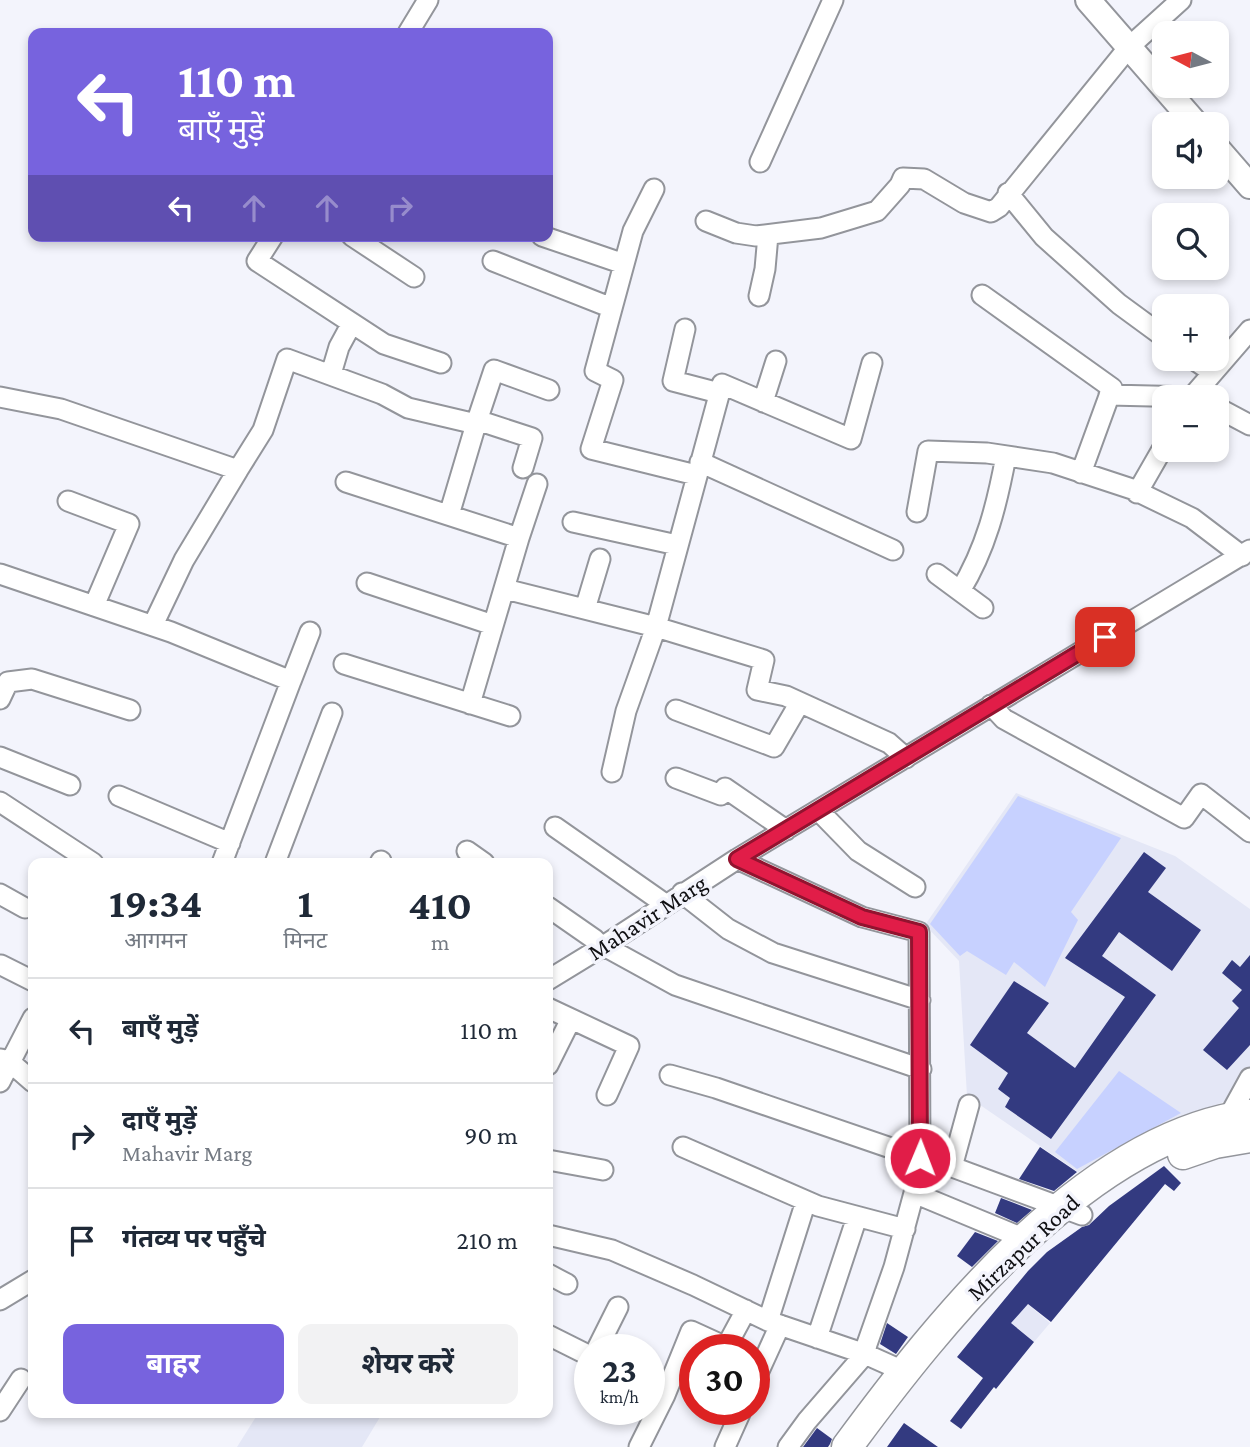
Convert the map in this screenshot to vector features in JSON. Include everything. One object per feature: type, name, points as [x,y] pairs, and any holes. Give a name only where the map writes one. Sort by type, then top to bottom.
[{"type":"highway","name":"Mirzapur Road","points":[[847,1447],[903,1371],[977,1286],[1025,1239],[1151,1170],[1215,1143],[1243,1123]]},
{"type":"highway","name":"Mirzapur Road","points":[[870,1447],[954,1338],[1072,1211]]},
{"type":"main road","points":[[1088,0],[1186,112]]},
{"type":"main road","points":[[1229,162],[1250,186]]},
{"type":"street","points":[[411,28],[428,0]]},
{"type":"street","points":[[760,162],[833,0]]},
{"type":"street","points":[[706,221],[736,233],[756,236],[821,228],[877,211],[903,178],[924,179],[964,203],[991,212],[999,207],[1129,47],[1181,0]]},
{"type":"street","points":[[654,189],[633,232],[595,371],[613,380],[591,449],[698,468],[893,550]]},
{"type":"street","points":[[1008,193],[1044,237],[1119,304],[1152,328]]},
{"type":"street","points":[[759,296],[768,235]]},
{"type":"street","points":[[553,240],[624,264]]},
{"type":"street","points":[[269,242],[257,261],[384,344],[441,363]]},
{"type":"street","points":[[361,242],[414,277]]},
{"type":"street","points":[[493,261],[612,308]]},
{"type":"street","points":[[982,295],[1112,388],[1082,473]]},
{"type":"street","points":[[331,374],[339,347],[352,323]]},
{"type":"street","points":[[685,328],[673,381],[719,393]]},
{"type":"street","points":[[1202,385],[1250,330]]},
{"type":"street","points":[[153,625],[184,560],[263,429],[287,359],[382,394],[408,408],[476,422],[532,438],[523,468]]},
{"type":"street","points":[[763,402],[776,361]]},
{"type":"street","points":[[612,772],[626,711],[656,627],[722,384],[851,439],[872,363]]},
{"type":"street","points":[[449,515],[494,370],[549,390]]},
{"type":"street","points":[[1109,395],[1152,396]]},
{"type":"street","points":[[0,397],[61,409],[237,470]]},
{"type":"street","points":[[1229,414],[1250,425]]},
{"type":"street","points":[[917,512],[928,451],[1006,456],[1053,463],[1137,493],[1192,518],[1246,553]]},
{"type":"street","points":[[960,591],[974,568],[988,535],[1006,456]]},
{"type":"street","points":[[1137,493],[1155,462]]},
{"type":"street","points":[[346,482],[519,538]]},
{"type":"street","points":[[470,704],[537,484]]},
{"type":"street","points":[[68,501],[129,524],[94,606]]},
{"type":"street","points":[[573,522],[677,545]]},
{"type":"street","name":"Mahavir Marg","points":[[553,977],[737,859],[1246,553]]},
{"type":"street","points":[[585,609],[600,559]]},
{"type":"street","points":[[937,574],[983,608]]},
{"type":"street","points":[[0,575],[153,625],[291,681]]},
{"type":"street","points":[[367,583],[493,625]]},
{"type":"street","points":[[505,589],[656,627],[764,660],[757,690],[786,696],[889,743],[906,758]]},
{"type":"street","points":[[224,858],[310,632]]},
{"type":"street","points":[[344,664],[510,716]]},
{"type":"street","points":[[0,699],[8,682],[32,680],[130,710]]},
{"type":"street","points":[[676,710],[774,747],[799,704]]},
{"type":"street","points":[[991,705],[1004,719],[1184,818],[1201,794],[1250,832]]},
{"type":"street","points":[[277,858],[332,713]]},
{"type":"street","points":[[0,757],[69,785]]},
{"type":"street","points":[[676,778],[720,795],[725,788],[786,830]]},
{"type":"street","points":[[119,796],[230,843]]},
{"type":"street","points":[[0,802],[85,858]]},
{"type":"street","points":[[819,811],[858,851],[915,887]]},
{"type":"street","points":[[555,827],[665,904]]},
{"type":"street","points":[[467,851],[477,858]]},
{"type":"street","points":[[737,859],[862,917],[919,932],[920,1157],[905,1229],[865,1354],[788,1447]]},
{"type":"street","points":[[682,893],[728,929],[773,953],[920,1000]]},
{"type":"street","points":[[0,894],[24,908]]},
{"type":"street","points":[[553,910],[603,946],[675,985],[920,1069]]},
{"type":"street","points":[[1,965],[28,978]]},
{"type":"street","points":[[553,1010],[629,1046],[607,1095]]},
{"type":"street","points":[[553,1055],[571,1019]]},
{"type":"street","points":[[0,1082],[5,1060],[28,1026]]},
{"type":"street","points":[[5,1060],[28,1078]]},
{"type":"street","points":[[670,1075],[952,1167],[1072,1211]]},
{"type":"street","points":[[1243,1123],[1250,1078]]},
{"type":"street","points":[[952,1167],[969,1105]]},
{"type":"street","points":[[683,1147],[806,1201],[905,1229]]},
{"type":"street","points":[[553,1161],[603,1170]]},
{"type":"street","points":[[914,1193],[1025,1239]]},
{"type":"street","points":[[770,1335],[806,1201]]},
{"type":"street","points":[[817,1338],[857,1217]]},
{"type":"street","points":[[553,1236],[612,1250],[774,1323],[865,1354],[903,1371]]},
{"type":"street","points":[[553,1276],[568,1284]]},
{"type":"street","points":[[0,1300],[28,1283]]},
{"type":"street","points":[[604,1334],[618,1307]]},
{"type":"street","points":[[665,1377],[691,1331],[726,1347],[746,1310]]},
{"type":"street","points":[[553,1338],[574,1348]]},
{"type":"street","points":[[0,1411],[21,1379]]},
{"type":"street","points":[[639,1447],[646,1425]]},
{"type":"street","points":[[725,1447],[735,1425]]},
{"type":"shaded area","points":[[1016,793],[1175,856],[1250,909],[1250,1075],[1232,1099],[1164,1124],[1078,1172],[967,1096],[959,961],[925,925]]},
{"type":"shaded area","points":[[1018,796],[1121,838],[1071,912],[1078,920],[1045,987],[1014,962],[1006,975],[967,951],[960,956],[930,924]]},
{"type":"shaded area","points":[[1119,1071],[1181,1113],[1077,1169],[1055,1152]]},
{"type":"shaded area","points":[[1012,1291],[1050,1323],[1034,1342],[996,1310]]},
{"type":"shaded area","points":[[255,1418],[379,1418],[362,1447],[237,1447]]},
{"type":"building","points":[[1144,852],[1166,868],[1148,892],[1201,930],[1172,971],[1119,932],[1102,956],[1156,995],[1051,1139],[1005,1107],[1010,1098],[998,1089],[1008,1073],[970,1045],[1014,981],[1049,1003],[1027,1033],[1075,1068],[1125,997],[1065,958]]},
{"type":"building","points":[[1250,955],[1250,1045],[1227,1070],[1203,1050],[1239,1008],[1232,1001],[1242,990],[1222,973],[1232,960],[1240,967]]},
{"type":"building","points":[[1040,1147],[1077,1172],[1054,1191],[1019,1179]]},
{"type":"building","points":[[1164,1166],[1181,1183],[1174,1191],[1165,1184],[1051,1322],[1028,1304],[1011,1323],[1034,1342],[961,1429],[950,1421],[983,1378],[957,1357],[1028,1271],[1047,1252],[1082,1227],[1089,1225],[1109,1206]]},
{"type":"building","points":[[1001,1198],[1032,1210],[1017,1223],[995,1213]]},
{"type":"building","points":[[975,1232],[998,1241],[972,1267],[957,1256]]},
{"type":"building","points":[[887,1323],[908,1337],[896,1354],[880,1344]]},
{"type":"building","points":[[904,1423],[938,1447],[887,1447]]},
{"type":"building","points":[[817,1428],[832,1439],[828,1447],[803,1447]]},
{"type":"route","points":[[920,1158],[919,932],[862,917],[737,859],[1105,637]]}]
